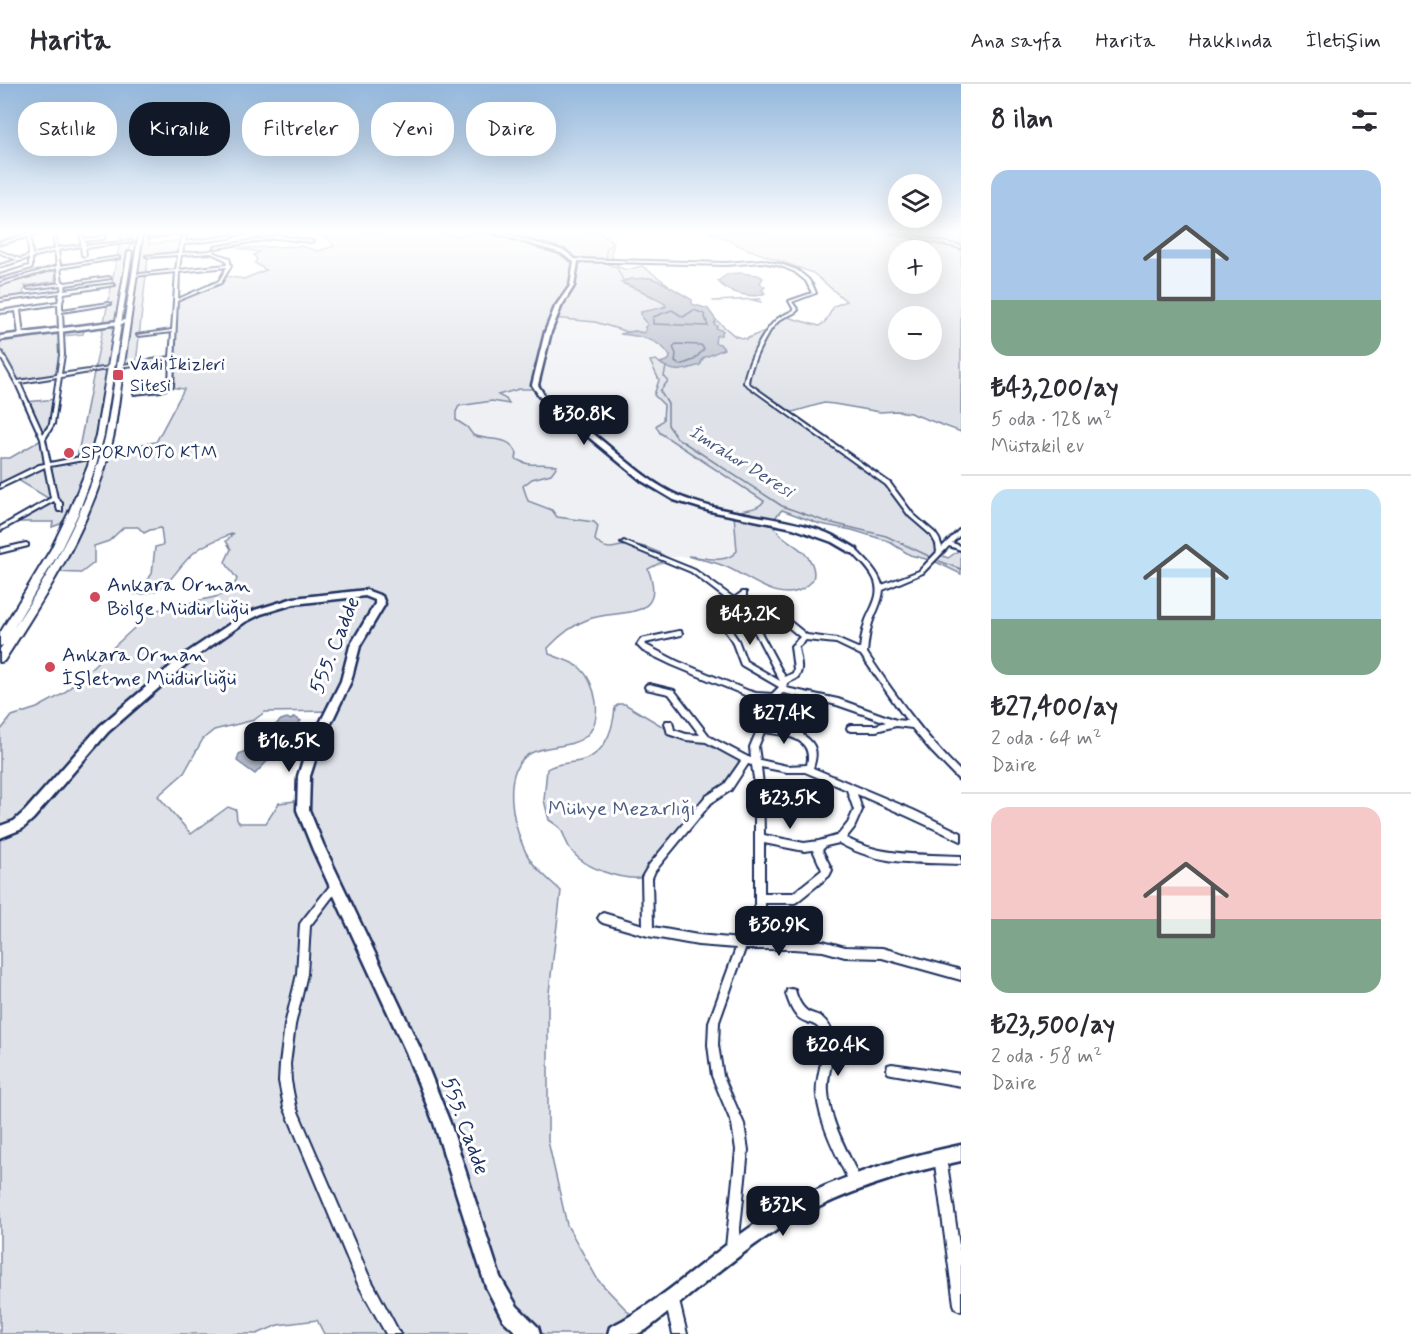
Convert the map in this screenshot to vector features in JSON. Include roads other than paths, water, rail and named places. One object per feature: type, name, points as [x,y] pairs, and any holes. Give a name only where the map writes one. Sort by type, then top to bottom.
[{"type":"main road","points":[[0,658],[69,549],[82,523],[107,449],[125,290]]},
{"type":"main road","points":[[121,323],[130,290]]},
{"type":"main road","points":[[0,642],[56,549],[76,508],[95,456],[115,367]]},
{"type":"street","points":[[0,300],[76,290]]},
{"type":"street","points":[[136,393],[161,390],[171,385],[176,290]]},
{"type":"street","points":[[175,301],[200,290]]},
{"type":"street","points":[[569,290],[552,322],[536,378],[535,385],[542,396],[649,483],[671,496],[707,508],[787,523],[819,532],[839,540],[854,551],[868,563],[882,588],[881,599],[867,625],[863,653]]},
{"type":"street","points":[[813,290],[814,293],[790,302],[796,310],[780,319],[772,328],[747,370],[746,383],[888,484],[901,498],[910,513],[937,537],[940,552]]},
{"type":"street","points":[[43,439],[52,424],[59,375],[62,330],[60,303],[61,294],[64,292]]},
{"type":"street","points":[[0,312],[60,303]]},
{"type":"street","points":[[61,311],[109,304]]},
{"type":"street","points":[[18,309],[21,335]]},
{"type":"street","points":[[0,338],[121,323]]},
{"type":"street","points":[[140,335],[173,331]]},
{"type":"street","points":[[0,352],[17,382],[43,439],[54,499],[59,503],[60,510]]},
{"type":"street","points":[[17,382],[172,358]]},
{"type":"street","points":[[0,486],[49,464],[95,456]]},
{"type":"street","points":[[0,529],[54,499]]},
{"type":"street","points":[[882,588],[921,572],[961,531]]},
{"type":"street","points":[[624,543],[693,571],[732,599],[751,609],[783,619],[805,637],[837,641],[863,653],[913,725],[944,762],[961,777]]},
{"type":"street","points":[[948,544],[961,548]]},
{"type":"street","points":[[3,560],[0,551],[26,545]]},
{"type":"street","name":"555. Cadde","points":[[0,832],[18,825],[29,815],[104,729],[188,657],[221,633],[258,612],[278,605],[366,593],[379,598],[380,604],[355,646],[346,681],[312,751],[302,794],[303,810],[416,1058],[442,1123],[492,1281],[510,1313],[531,1334]]},
{"type":"street","points":[[744,594],[732,599],[720,610],[719,617],[735,640],[743,663],[783,686],[856,707],[896,723],[913,725]]},
{"type":"street","points":[[751,609],[753,623],[783,686]]},
{"type":"street","points":[[679,633],[644,641],[640,645],[644,650],[686,669],[756,696],[774,697],[796,675],[798,670],[794,646],[805,637]]},
{"type":"street","points":[[649,687],[666,690],[676,696],[684,711],[699,725],[707,739]]},
{"type":"street","points":[[648,931],[647,877],[708,800],[729,787],[750,760],[762,728],[755,707],[756,696]]},
{"type":"street","points":[[799,736],[802,719],[808,716],[812,696]]},
{"type":"street","points":[[669,723],[671,732],[677,735],[707,739],[750,760],[787,769],[806,769],[961,837]]},
{"type":"street","points":[[851,728],[883,727],[896,723]]},
{"type":"street","points":[[762,728],[799,736],[812,748],[813,761],[806,769]]},
{"type":"street","points":[[731,1252],[742,1150],[738,1124],[718,1076],[713,1045],[714,1022],[742,944],[758,929],[759,785],[750,760]]},
{"type":"street","points":[[760,838],[804,847],[820,845],[840,838],[855,819],[858,810],[851,789]]},
{"type":"street","points":[[840,838],[862,849],[909,860],[961,860]]},
{"type":"street","points":[[759,898],[795,898],[819,880],[827,870],[819,855],[820,845]]},
{"type":"street","points":[[336,885],[305,924],[302,974],[290,1025],[285,1082],[290,1107],[363,1279],[393,1334]]},
{"type":"street","points":[[603,918],[648,931],[698,940],[742,944],[823,946],[844,952],[882,953],[961,975]]},
{"type":"street","points":[[791,994],[796,1010],[802,1017],[817,1021],[824,1027],[828,1049],[822,1083],[823,1104],[855,1182]]},
{"type":"street","points":[[892,1069],[961,1080]]},
{"type":"street","points":[[617,1334],[639,1323],[731,1252],[773,1223],[820,1197],[855,1182],[910,1164],[961,1153]]},
{"type":"street","points":[[940,1157],[961,1304]]},
{"type":"street","points":[[671,1299],[680,1334]]},
{"type":"water","points":[[676,290],[692,300],[692,304],[708,309],[716,320],[714,324],[716,328],[723,331],[721,335],[716,336],[715,343],[720,344],[724,349],[703,358],[700,365],[683,370],[674,370],[660,363],[669,360],[670,356],[661,346],[642,337],[620,334],[635,331],[643,333],[648,325],[642,318],[641,312],[666,307],[665,303],[642,291]]},
{"type":"water","points":[[732,290],[762,290],[765,293],[753,296]]},
{"type":"water","points":[[294,717],[301,721],[273,748],[263,742],[263,736],[281,720],[287,718],[291,720]]},
{"type":"water","points":[[262,745],[270,750],[269,753],[272,756],[255,774],[237,761],[239,754],[245,751],[252,754]]},
{"type":"waterway","points":[[713,301],[761,299]]},
{"type":"waterway","points":[[753,300],[761,302]]},
{"type":"waterway","name":"İmrahor Deresi","points":[[666,367],[664,376],[668,381],[660,391],[668,404],[668,425],[677,438],[782,506],[824,521],[886,536],[933,558]]},
{"type":"waterway","name":"İmrahor Deresi","points":[[939,561],[961,569]]},
{"type":"place","name":"Vadi İkizleri Sitesi","points":[[118,375]]},
{"type":"place","name":"SPORMOTO KTM","points":[[69,453]]},
{"type":"place","name":"Ankara Orman Bölge Müdürlüğü","points":[[95,597]]},
{"type":"place","name":"Ankara Orman İşletme Müdürlüğü","points":[[50,667]]},
{"type":"park label","name":"Mühye Mezarlığı","points":[[622,809]]}]
